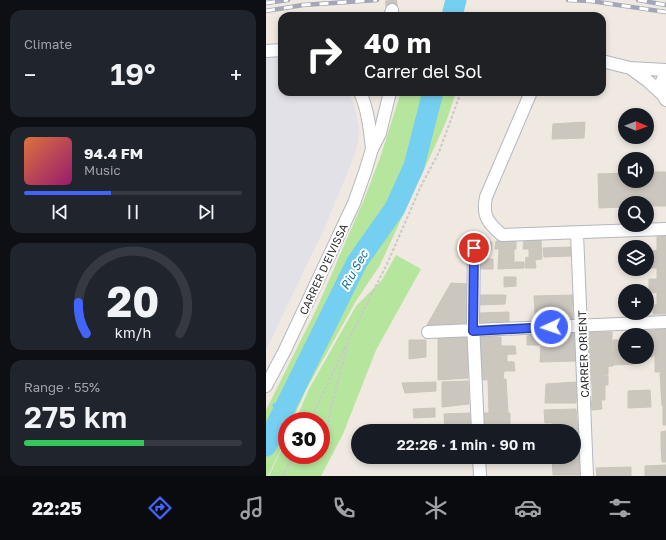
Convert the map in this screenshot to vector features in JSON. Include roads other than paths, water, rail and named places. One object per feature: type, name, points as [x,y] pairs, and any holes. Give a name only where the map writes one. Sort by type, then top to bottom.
[{"type":"street","points":[[266,51],[278,50]]},
{"type":"street","points":[[606,62],[630,68],[666,70]]},
{"type":"street","points":[[630,68],[648,81],[664,96]]},
{"type":"street","points":[[664,96],[662,80],[666,74]]},
{"type":"street","name":"CARRER D'EIVISSA","points":[[362,96],[365,102],[372,149]]},
{"type":"street","name":"CARRER D'EIVISSA","points":[[266,386],[354,203],[372,149],[380,132],[389,96]]},
{"type":"street","points":[[529,96],[486,197],[484,205],[485,213],[492,227],[502,235],[666,229]]},
{"type":"street","name":"CARRER ORIENT","points":[[577,233],[582,325],[587,476]]},
{"type":"street","points":[[474,248],[473,331],[478,424]]},
{"type":"street","points":[[428,332],[666,322]]},
{"type":"street","points":[[479,464],[480,476]]},
{"type":"waterway","name":"Riu Sec","points":[[453,12],[456,0]]},
{"type":"waterway","name":"Riu Sec","points":[[266,446],[357,262],[395,208],[414,166],[432,96]]},
{"type":"waterway","points":[[274,405],[278,413]]},
{"type":"tunnel","points":[[391,0],[392,10]]},
{"type":"railway","points":[[266,3],[288,0]]},
{"type":"railway","points":[[266,11],[303,5],[377,0]]},
{"type":"railway","points":[[568,0],[591,1],[666,12]]},
{"type":"railway","points":[[638,0],[666,5]]}]
